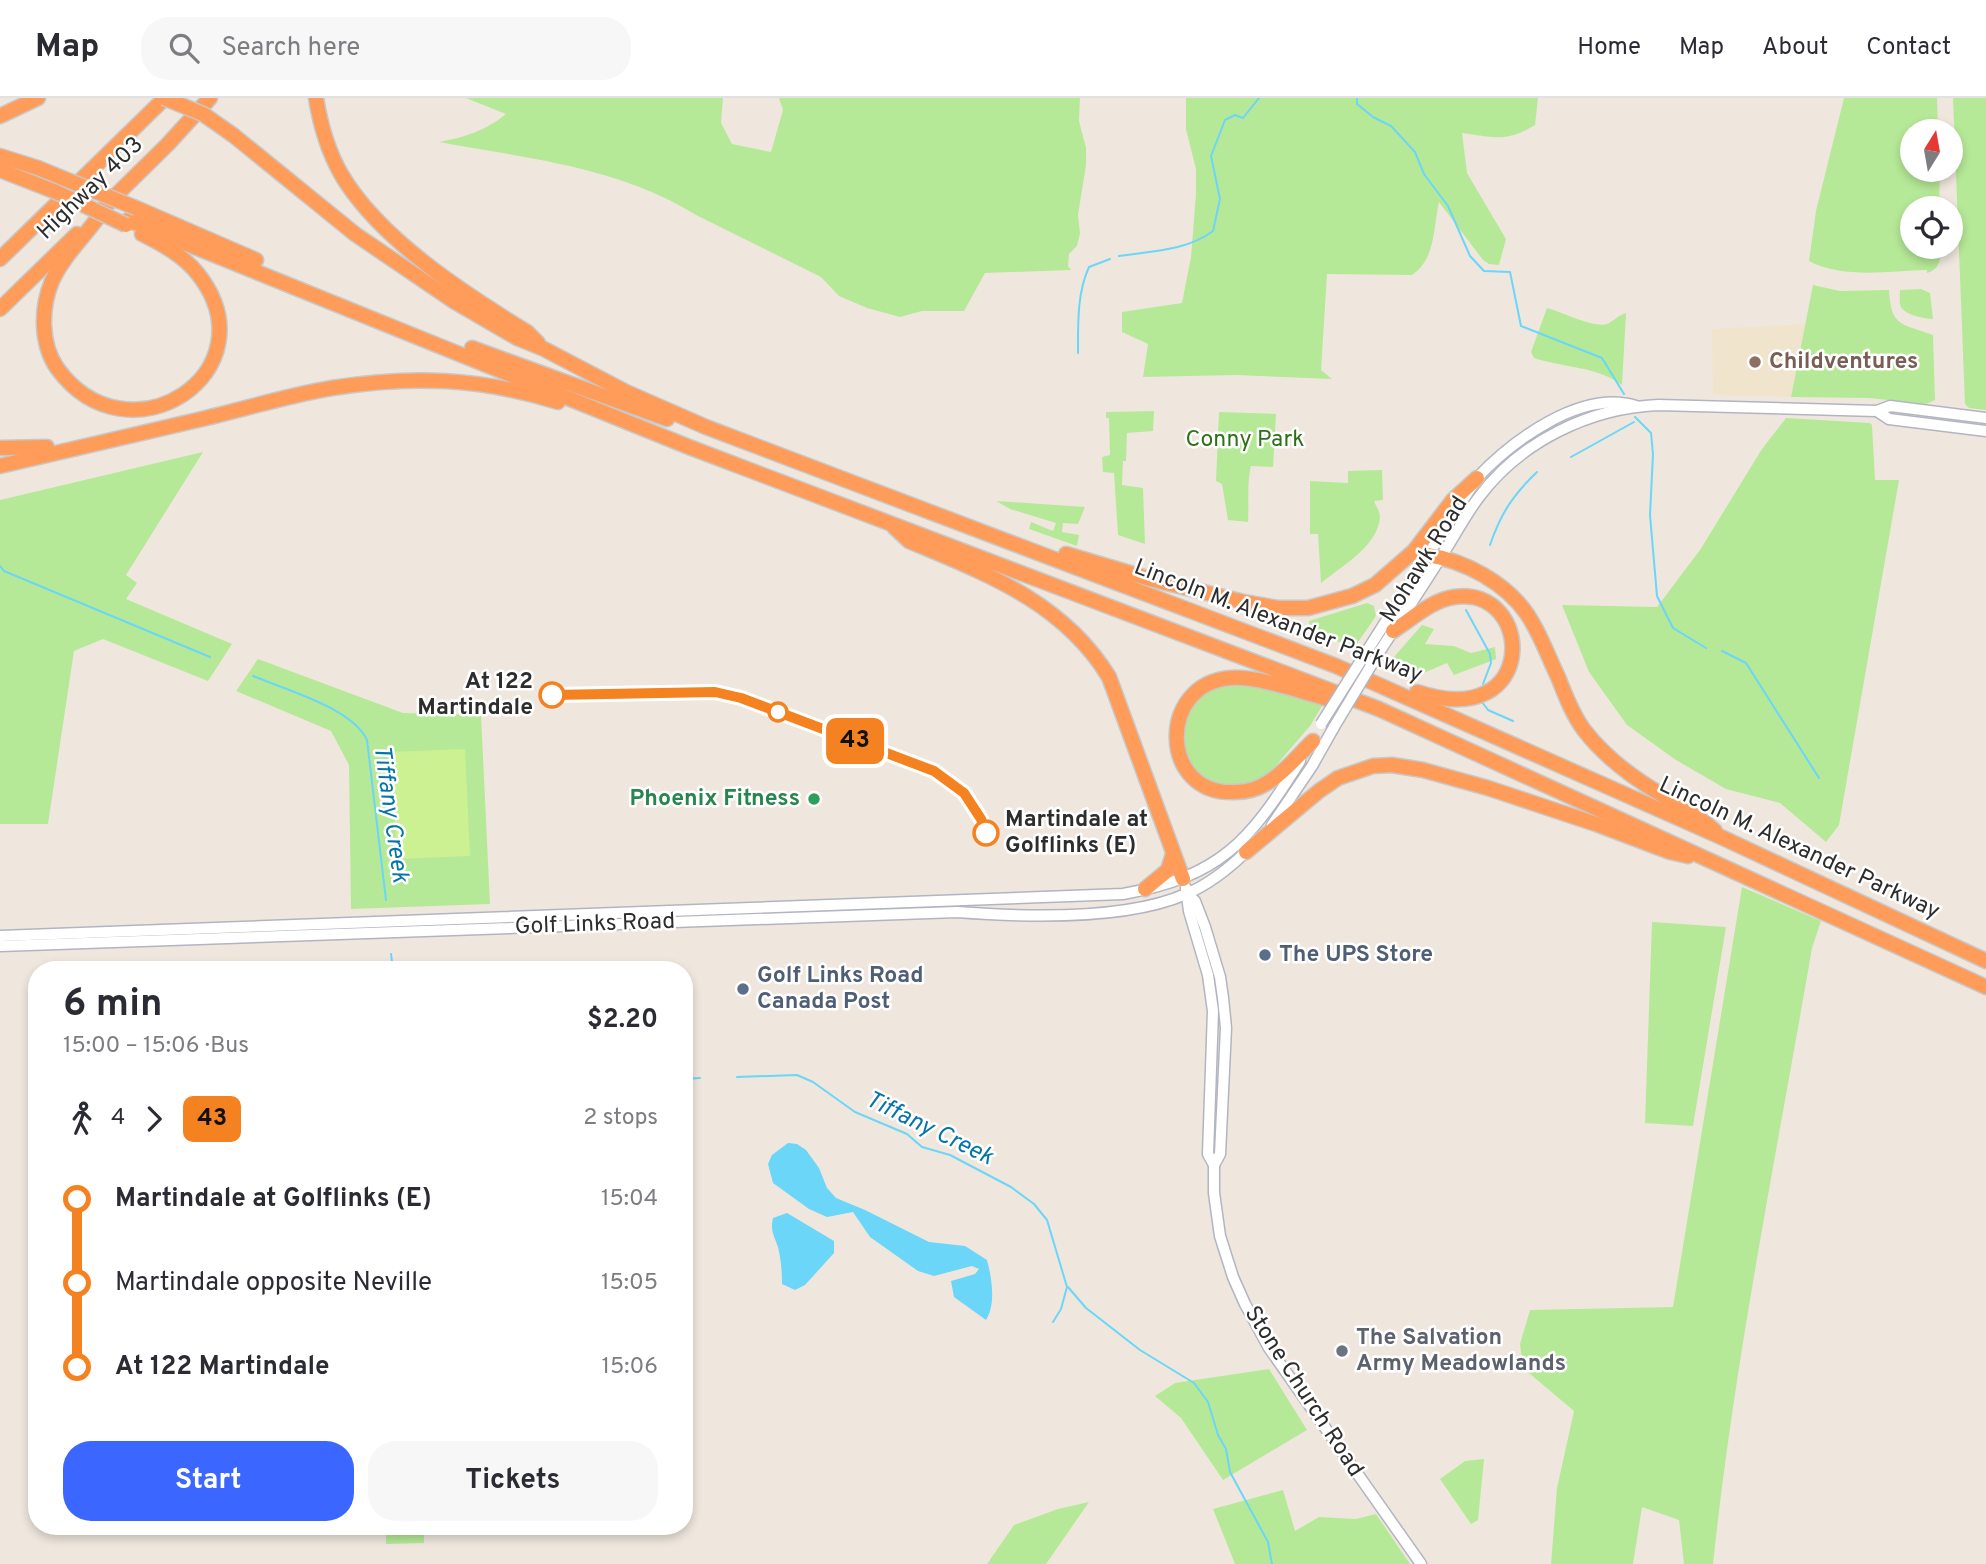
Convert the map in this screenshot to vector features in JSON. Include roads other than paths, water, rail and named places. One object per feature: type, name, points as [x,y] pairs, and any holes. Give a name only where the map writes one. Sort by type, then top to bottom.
[{"type":"highway","points":[[0,116],[38,98]]},
{"type":"highway","points":[[164,98],[203,114],[233,135],[355,234],[455,302],[517,338],[544,348]]},
{"type":"highway","name":"Highway 403","points":[[0,259],[164,98]]},
{"type":"highway","name":"Highway 403","points":[[0,309],[169,144],[211,98]]},
{"type":"highway","points":[[316,98],[323,131],[341,174],[384,227],[436,271],[527,332],[544,348]]},
{"type":"highway","points":[[0,156],[38,168],[130,218],[688,447]]},
{"type":"highway","points":[[0,170],[277,269],[466,346],[676,422],[706,427]]},
{"type":"highway","points":[[108,203],[52,281],[44,309],[45,338],[52,360],[68,383],[86,398],[110,407],[138,411],[178,398],[205,375],[213,361],[220,321],[214,297],[197,272],[130,218]]},
{"type":"highway","name":"Lincoln M. Alexander Parkway","points":[[544,348],[626,392],[706,427],[1336,666],[1721,837],[1986,961]]},
{"type":"highway","points":[[0,466],[331,388],[418,379],[451,380],[513,389],[688,447]]},
{"type":"highway","points":[[0,448],[31,449],[101,442]]},
{"type":"highway","name":"Lincoln M. Alexander Parkway","points":[[688,447],[1380,709],[1986,987]]},
{"type":"highway","points":[[1004,539],[1024,540],[1125,572],[1231,599],[1278,608],[1308,608],[1352,596],[1375,585],[1401,565],[1453,500],[1477,478]]},
{"type":"highway","points":[[887,522],[909,541],[1030,597],[1064,622],[1095,655],[1109,677],[1183,878]]},
{"type":"highway","points":[[1435,556],[1475,571],[1510,594],[1535,627],[1584,729],[1637,779],[1701,818],[1721,837]]},
{"type":"highway","points":[[1336,666],[1350,666],[1397,685],[1450,700],[1477,697],[1501,682],[1509,671],[1514,637],[1502,617],[1493,607],[1481,600],[1454,597],[1440,601],[1393,631]]},
{"type":"highway","points":[[1312,741],[1271,780],[1245,792],[1224,793],[1209,788],[1183,767],[1176,738],[1182,708],[1192,695],[1209,683],[1232,678],[1282,686],[1359,708],[1380,709]]},
{"type":"highway","points":[[1246,852],[1339,778],[1373,766],[1392,765],[1423,770],[1488,788],[1597,824],[1670,852],[1721,864]]},
{"type":"highway","points":[[1145,890],[1168,870],[1174,854]]},
{"type":"main road","name":"Mohawk Road","points":[[1188,894],[1246,852],[1276,821],[1334,727],[1372,653],[1393,631],[1477,478],[1518,440],[1571,412],[1624,402],[1636,406],[1788,407],[1877,411],[1890,407],[1986,418]]},
{"type":"main road","name":"Mohawk Road","points":[[1183,878],[1225,856],[1260,821],[1321,724],[1372,653],[1435,556],[1481,495],[1523,453],[1543,439],[1595,416],[1636,406]]},
{"type":"main road","name":"Mohawk Road","points":[[1877,411],[1889,419],[1986,431]]},
{"type":"main road","name":"Golf Links Road","points":[[0,936],[578,913],[1107,896],[1145,890],[1183,878]]},
{"type":"main road","name":"Stone Church Road","points":[[1183,878],[1189,911],[1208,975],[1213,1011],[1208,1154],[1214,1165],[1214,1194],[1220,1236],[1233,1276],[1269,1348],[1421,1564]]},
{"type":"main road","name":"Golf Links Road","points":[[0,946],[957,912],[1004,916],[1098,913],[1137,908],[1188,894]]},
{"type":"main road","points":[[22,946],[36,934]]},
{"type":"water","points":[[788,1143],[797,1144],[806,1150],[819,1168],[827,1188],[836,1198],[929,1242],[965,1246],[987,1260],[992,1299],[986,1320],[954,1297],[951,1281],[975,1274],[979,1269],[972,1266],[934,1276],[918,1271],[870,1237],[853,1212],[827,1217],[809,1209],[773,1183],[768,1164],[772,1155]]},
{"type":"water","points":[[787,1213],[834,1241],[834,1253],[805,1285],[795,1290],[782,1284],[780,1256],[772,1230],[773,1218]]},
{"type":"waterway","points":[[1119,256],[1192,243],[1213,231],[1220,199],[1211,156],[1225,120],[1235,115],[1243,118],[1259,98]]},
{"type":"waterway","points":[[1357,98],[1357,104],[1373,117],[1391,126],[1415,152],[1424,174],[1448,206],[1470,256],[1484,271],[1510,272],[1521,326],[1602,358],[1624,394]]},
{"type":"waterway","points":[[1078,353],[1079,309],[1085,277],[1089,267],[1110,259]]},
{"type":"waterway","points":[[1635,417],[1651,433],[1653,454],[1650,515],[1657,596],[1673,628],[1706,648]]},
{"type":"waterway","points":[[1571,457],[1634,422]]},
{"type":"waterway","points":[[1490,545],[1509,505],[1537,472]]},
{"type":"waterway","name":"Tiffany Creek","points":[[0,566],[4,571],[210,657]]},
{"type":"waterway","points":[[1466,610],[1490,654],[1491,663],[1483,684]]},
{"type":"waterway","points":[[1722,651],[1746,663],[1819,778]]},
{"type":"waterway","name":"Tiffany Creek","points":[[253,676],[333,709],[348,718],[367,740],[386,900]]},
{"type":"waterway","points":[[1482,702],[1488,710],[1513,721]]},
{"type":"waterway","name":"Tiffany Creek","points":[[391,954],[392,961]]},
{"type":"waterway","name":"Tiffany Creek","points":[[737,1077],[797,1075],[813,1082],[855,1112],[907,1134],[922,1147],[950,1155],[1011,1187],[1034,1204],[1047,1220],[1067,1287],[1061,1309],[1053,1322]]},
{"type":"waterway","name":"Tiffany Creek","points":[[693,1078],[700,1078]]},
{"type":"waterway","name":"Tiffany Creek","points":[[1068,1287],[1086,1308],[1140,1350],[1194,1383],[1208,1402],[1218,1435],[1226,1449],[1230,1472],[1268,1542],[1272,1564]]},
{"type":"place","name":"Childventures","points":[[1755,362]]},
{"type":"place","name":"At 122 Martindale","points":[[552,695]]},
{"type":"place","name":"Phoenix Fitness","points":[[814,799]]},
{"type":"place","name":"Martindale at Golflinks (E)","points":[[986,833]]},
{"type":"place","name":"The UPS Store","points":[[1265,955]]},
{"type":"place","name":"Golf Links Road Canada Post","points":[[743,989]]},
{"type":"place","name":"The Salvation Army Meadowlands","points":[[1342,1351]]},
{"type":"park label","name":"Conny Park","points":[[1245,440]]}]
